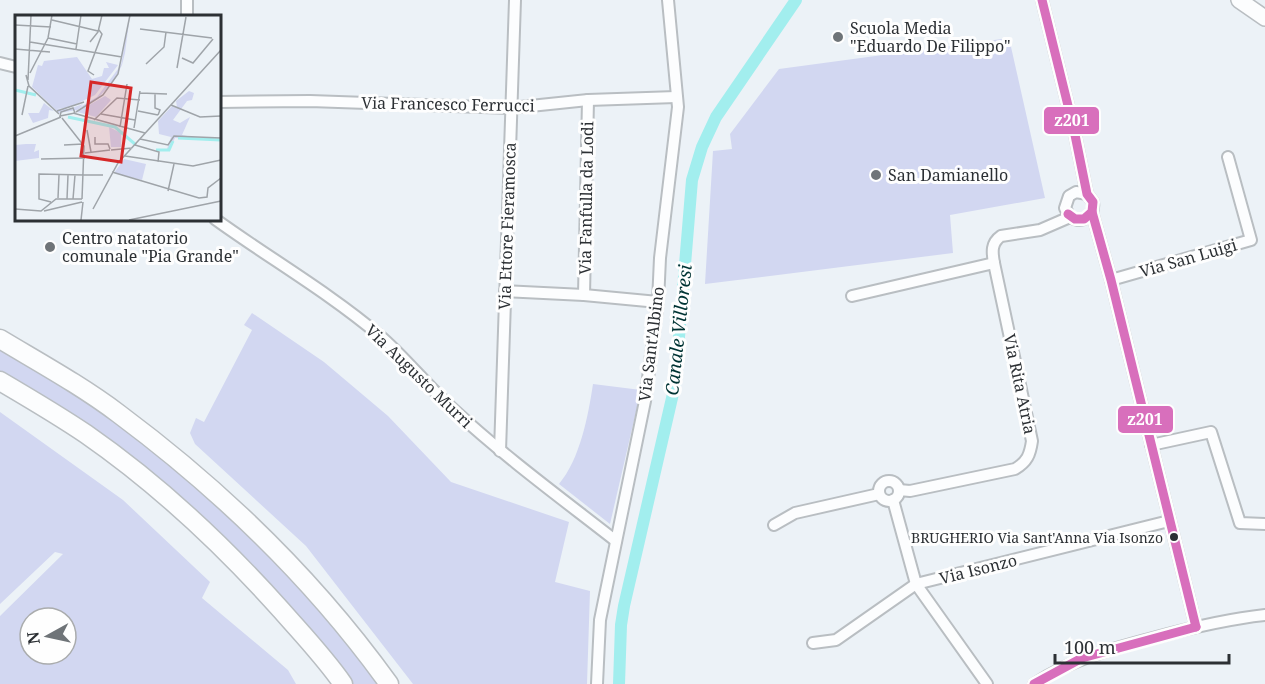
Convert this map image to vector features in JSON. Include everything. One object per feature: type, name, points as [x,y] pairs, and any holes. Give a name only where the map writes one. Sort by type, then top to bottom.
[{"type":"main road","points":[[1239,0],[1265,18]]},
{"type":"main road","points":[[0,339],[118,413],[227,504],[284,559],[335,615],[389,684]]},
{"type":"main road","points":[[0,381],[86,434],[146,480],[196,524],[240,565],[344,684]]},
{"type":"street","name":"Via Ettore Fieramosca","points":[[500,452],[515,0]]},
{"type":"street","name":"Via Sant'Albino","points":[[597,684],[600,620],[645,401],[658,302],[660,258],[678,107],[668,0]]},
{"type":"street","points":[[1042,0],[1087,194]]},
{"type":"street","points":[[0,63],[15,66]]},
{"type":"street","name":"Via Francesco Ferrucci","points":[[220,102],[310,101],[511,108],[588,100],[676,97]]},
{"type":"street","name":"Via Fanfulla da Lodi","points":[[584,296],[588,100]]},
{"type":"street","name":"Via San Luigi","points":[[1112,280],[1251,240],[1228,157]]},
{"type":"street","points":[[1073,193],[1081,169]]},
{"type":"street","points":[[1101,242],[1072,215],[1066,199],[1073,193],[1080,191],[1087,194],[1093,201],[1092,212],[1101,242],[1112,280],[1150,445],[1196,627]]},
{"type":"street","points":[[1072,215],[1087,218],[1092,212]]},
{"type":"street","name":"Via Rita Atria","points":[[899,490],[910,491],[1015,469],[1025,464],[1032,441],[994,263],[993,246],[999,238],[1040,230],[1072,215]]},
{"type":"street","name":"Via Augusto Murri","points":[[216,220],[340,305],[379,335],[410,363],[450,407],[500,452],[616,541]]},
{"type":"street","points":[[852,296],[994,263]]},
{"type":"street","points":[[505,291],[658,302]]},
{"type":"street","points":[[1150,445],[1211,432],[1240,523],[1265,524]]},
{"type":"street","points":[[886,481],[896,484],[899,490],[893,500],[886,501],[879,494],[879,488],[886,481]]},
{"type":"street","points":[[774,525],[795,513],[879,494]]},
{"type":"street","points":[[893,500],[916,584],[987,684]]},
{"type":"street","name":"Via Isonzo","points":[[813,643],[836,640],[916,584],[1169,521]]},
{"type":"street","points":[[1034,684],[1052,678],[1082,658],[1196,627],[1265,615]]},
{"type":"shaded area","name":"San Damianello","points":[[1009,38],[1045,198],[950,215],[953,253],[705,284],[713,151],[732,149],[730,134],[779,69]]},
{"type":"shaded area","points":[[252,313],[324,362],[388,416],[451,482],[569,522],[555,582],[590,591],[587,684],[413,684],[306,546],[195,444],[190,433],[196,418],[204,422],[252,330],[244,325]]},
{"type":"shaded area","points":[[0,346],[18,355],[156,452],[244,529],[336,628],[378,684],[350,684],[226,543],[0,374]]},
{"type":"shaded area","points":[[593,384],[641,390],[610,524],[559,484],[578,450],[586,424]]},
{"type":"shaded area","points":[[0,412],[123,500],[210,582],[202,598],[288,670],[296,684],[0,684],[0,616],[63,554],[55,552],[0,604]]},
{"type":"waterway","name":"Canale Villoresi","points":[[619,684],[624,606],[675,385],[692,180],[702,147],[716,117],[796,0]]},
{"type":"transit line","name":"z201","points":[[1042,0],[1087,194],[1093,202],[1092,212],[1084,219],[1075,219],[1068,214]]},
{"type":"transit line","name":"z201","points":[[1092,212],[1111,280],[1196,627]]},
{"type":"transit line","name":"z201","points":[[1034,684],[1082,658],[1196,627]]},
{"type":"place","name":"Scuola Media \"Eduardo De Filippo\"","points":[[838,37]]},
{"type":"place","name":"San Damianello","points":[[876,175]]},
{"type":"place","name":"Centro natatorio comunale \"Pia Grande\"","points":[[50,247]]},
{"type":"place","name":"BRUGHERIO Via Sant'Anna Via Isonzo","points":[[1174,537]]}]
